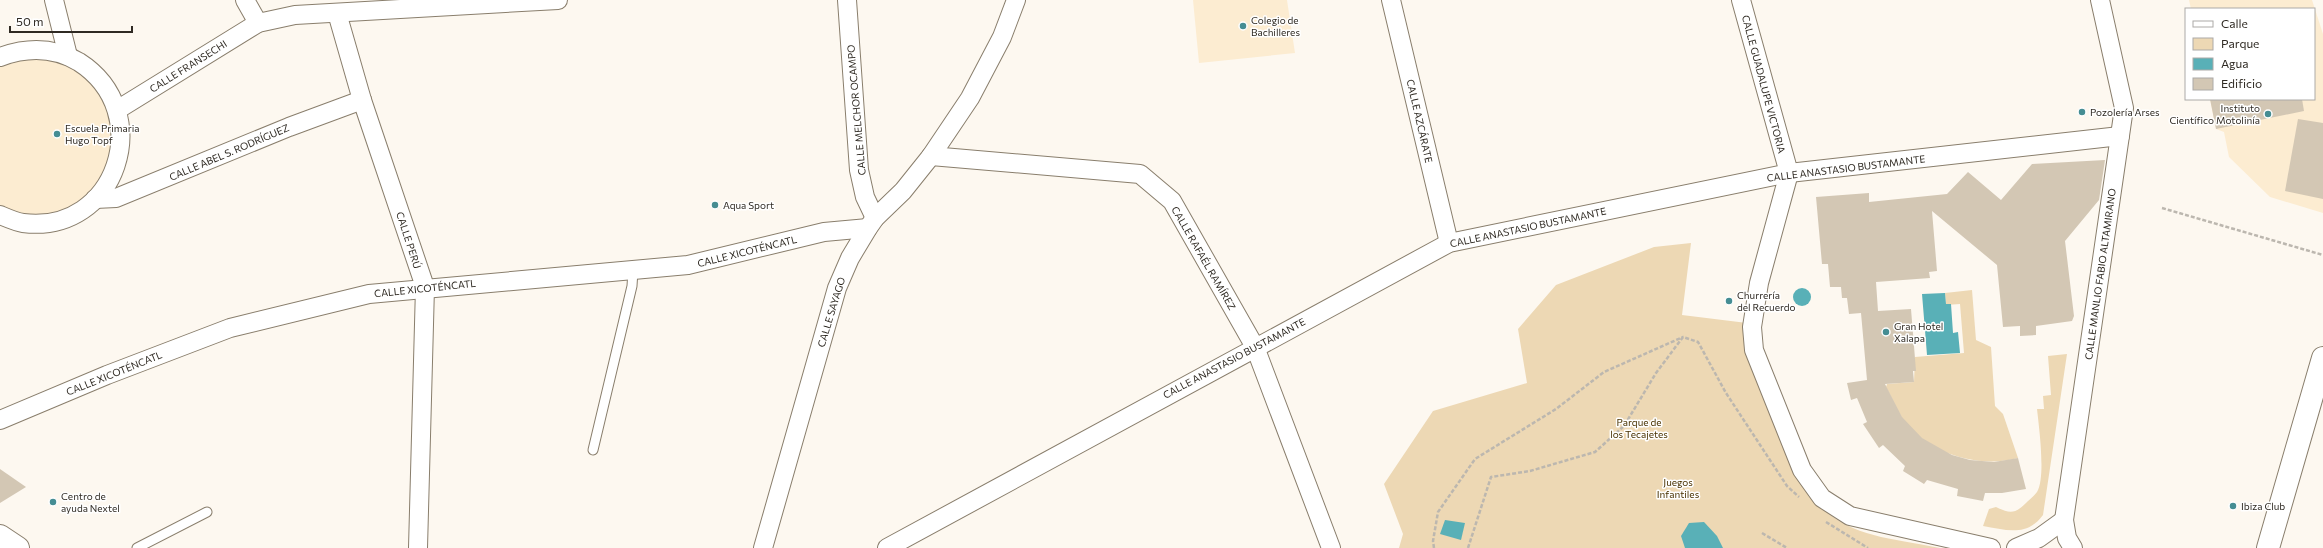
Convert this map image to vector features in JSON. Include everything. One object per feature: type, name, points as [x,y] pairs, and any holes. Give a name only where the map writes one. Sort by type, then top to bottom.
[{"type":"main road","points":[[2268,548],[2323,358]]},
{"type":"main road","points":[[0,536],[18,548]]},
{"type":"street","points":[[54,0],[68,56]]},
{"type":"street","points":[[245,0],[258,23]]},
{"type":"street","name":"CALLE FRANSECHI","points":[[117,110],[258,23],[295,15],[558,0]]},
{"type":"street","name":"CALLE MELCHOR OCAMPO","points":[[847,0],[859,170],[872,223]]},
{"type":"street","name":"CALLE SAYAGO","points":[[769,547],[837,288],[850,258],[872,223],[903,191],[931,156],[970,98],[1002,37],[1016,0]]},
{"type":"street","name":"CALLE AZCÁRATE","points":[[1391,0],[1449,243]]},
{"type":"street","name":"CALLE GUADALUPE VICTORIA","points":[[1741,0],[1788,173],[1759,283],[1752,327],[1754,350],[1802,470],[1822,498],[1850,516],[1991,548]]},
{"type":"street","name":"CALLE MANLIO FABIO ALTAMIRANO","points":[[2073,548],[2067,538],[2064,520],[2124,108],[2100,0]]},
{"type":"street","name":"CALLE PERÚ","points":[[337,13],[362,100],[425,287],[418,548]]},
{"type":"street","points":[[0,57],[15,52],[33,49],[51,51],[68,56],[92,71],[110,92],[117,110],[122,140],[118,162],[109,182],[95,200],[79,212],[61,220],[42,223],[22,223],[0,215]]},
{"type":"street","name":"CALLE ABEL S. RODRÍGUEZ","points":[[95,200],[116,198],[289,127],[362,100]]},
{"type":"street","name":"CALLE ANASTASIO BUSTAMANTE","points":[[887,548],[1449,243],[1788,173],[2120,136]]},
{"type":"street","name":"CALLE RAFAÉL RAMÍREZ","points":[[931,156],[1140,174],[1172,201],[1255,347],[1331,548]]},
{"type":"street","name":"CALLE XICOTÉNCATL","points":[[0,420],[107,375],[230,328],[369,294],[425,287],[688,265],[824,232],[872,223]]},
{"type":"street","points":[[2016,548],[2038,538],[2064,520]]},
{"type":"lane","points":[[593,450],[632,286],[633,270]]},
{"type":"lane","points":[[137,548],[207,512]]},
{"type":"path","points":[[2162,208],[2323,255]]},
{"type":"path","points":[[1434,548],[1433,541],[1438,512],[1475,459],[1556,410],[1604,372],[1683,336],[1698,342],[1726,393],[1787,486],[1803,500]]},
{"type":"path","points":[[1468,548],[1490,477],[1530,471],[1595,452],[1624,426],[1656,374],[1683,336]]},
{"type":"path","points":[[1824,520],[1868,548]]},
{"type":"path","points":[[1762,533],[1787,548]]},
{"type":"shaded area","name":"Colegio de Bachilleres","points":[[1193,0],[1287,0],[1295,53],[1199,63]]},
{"type":"shaded area","name":"Instituto Científico Motolinía","points":[[2189,0],[2312,0],[2315,8],[2191,8]]},
{"type":"shaded area","name":"Instituto Científico Motolinía","points":[[2315,9],[2323,34],[2323,213],[2270,197],[2229,157],[2224,132],[2216,129],[2210,100],[2315,100]]},
{"type":"shaded area","name":"Escuela Primaria Hugo Topf","points":[[48,56],[78,68],[101,89],[114,118],[115,150],[104,180],[82,203],[53,216],[22,217],[0,208],[0,65],[16,57]]},
{"type":"green space","name":"Parque de los Tecajetes","points":[[1691,243],[1682,315],[1747,323],[1794,473],[1809,494],[1824,510],[1857,530],[1895,540],[1940,548],[1399,548],[1403,534],[1384,484],[1433,411],[1527,383],[1518,329],[1556,285],[1654,247]]},
{"type":"green space","points":[[1972,290],[1976,340],[1991,347],[1995,406],[2003,414],[2018,458],[2003,461],[1986,461],[1954,455],[1939,449],[1925,441],[1912,430],[1902,418],[1886,387],[1887,384],[1914,382],[1915,357],[1964,353],[1960,304],[1946,305],[1945,293]]},
{"type":"green space","points":[[2067,354],[2043,515],[2030,527],[2023,529],[2008,530],[1983,526],[1989,509],[1996,507],[2008,512],[2018,510],[2037,492],[2040,485],[2041,464],[2037,409],[2044,409],[2043,396],[2051,395],[2048,356]]},
{"type":"water","points":[[1802,288],[1808,291],[1811,297],[1808,303],[1802,306],[1796,303],[1793,297],[1796,291]]},
{"type":"water","points":[[1945,293],[1946,304],[1951,304],[1953,333],[1958,332],[1960,353],[1927,355],[1922,294]]},
{"type":"water","points":[[1445,520],[1465,523],[1461,540],[1440,534]]},
{"type":"water","points":[[1704,522],[1717,536],[1723,548],[1685,548],[1681,536],[1689,523]]},
{"type":"building","points":[[2210,100],[2302,100],[2304,111],[2216,129]]},
{"type":"building","points":[[2298,119],[2323,123],[2323,199],[2285,191]]},
{"type":"building","points":[[2105,160],[2099,200],[2065,241],[2074,316],[2072,321],[2036,326],[2036,335],[2020,336],[2020,326],[2003,327],[1997,265],[1932,211],[1937,271],[1929,272],[1930,278],[1876,282],[1878,311],[1911,309],[1916,371],[1913,371],[1914,382],[1885,384],[1902,417],[1922,438],[1952,455],[1970,460],[1994,462],[2018,458],[2026,489],[2002,493],[1985,493],[1983,501],[1957,496],[1958,489],[1927,480],[1924,484],[1903,471],[1905,466],[1883,445],[1879,448],[1863,424],[1867,422],[1857,398],[1851,400],[1847,383],[1867,380],[1861,313],[1849,314],[1847,298],[1842,298],[1841,287],[1830,287],[1828,264],[1822,264],[1816,197],[1869,193],[1869,202],[1947,194],[1968,172],[2001,200],[2032,164]]},
{"type":"building","points":[[0,469],[26,487],[0,503]]},
{"type":"place","name":"Colegio de Bachilleres","points":[[1243,26]]},
{"type":"place","name":"Pozolería Arses","points":[[2082,112]]},
{"type":"place","name":"Instituto Científico Motolinía","points":[[2268,114]]},
{"type":"place","name":"Escuela Primaria Hugo Topf","points":[[57,134]]},
{"type":"place","name":"Aqua Sport","points":[[715,205]]},
{"type":"place","name":"Churrería del Recuerdo","points":[[1729,301]]},
{"type":"place","name":"Gran Hotel Xalapa","points":[[1886,332]]},
{"type":"place","name":"Centro de ayuda Nextel","points":[[53,502]]},
{"type":"place","name":"Ibiza Club","points":[[2233,506]]},
{"type":"park label","name":"Juegos Infantiles","points":[[1678,488]]}]
